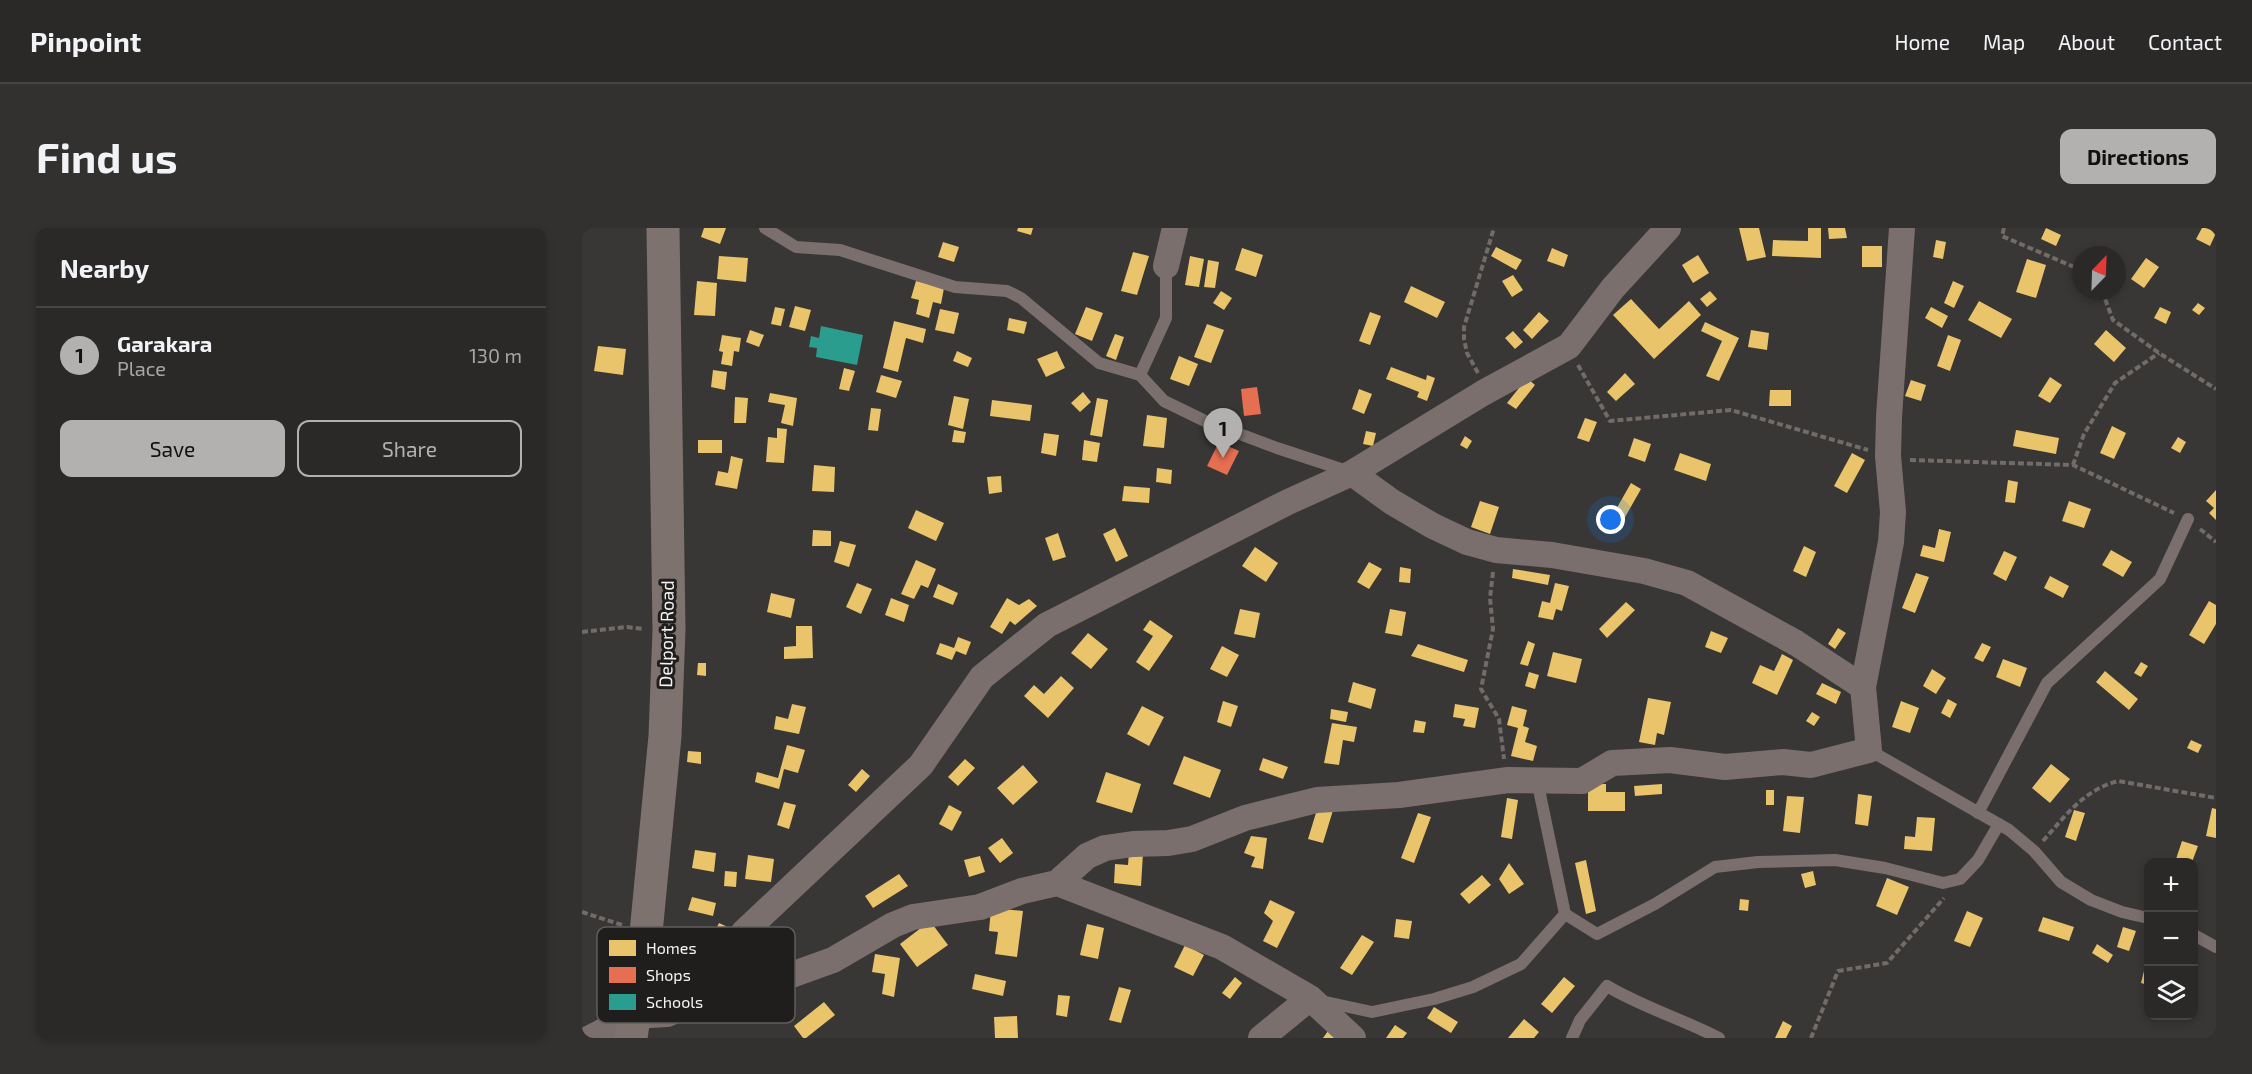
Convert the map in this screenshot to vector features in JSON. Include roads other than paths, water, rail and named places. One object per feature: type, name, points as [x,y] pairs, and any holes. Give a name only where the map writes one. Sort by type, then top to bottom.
[{"type":"street","name":"Delport Road","points":[[647,927],[665,736],[669,630],[663,228]]},
{"type":"street","points":[[1166,266],[1175,228]]},
{"type":"street","points":[[749,927],[921,765],[981,677],[1047,625],[1288,502],[1352,473],[1484,393],[1569,346],[1613,288],[1668,228]]},
{"type":"street","points":[[795,974],[833,960],[893,925],[913,917],[980,907],[1022,891],[1057,883],[1087,856],[1105,848],[1192,839],[1245,818],[1317,800],[1399,795],[1508,780],[1582,781],[1612,763],[1670,760],[1725,767],[1783,762],[1811,765],[1869,750],[1863,687],[1891,543],[1893,512],[1888,456],[1902,228]]},
{"type":"street","points":[[1352,473],[1392,502],[1433,526],[1467,542],[1496,550],[1596,562],[1644,571],[1686,583],[1796,643],[1863,687]]},
{"type":"street","points":[[1057,883],[1222,947],[1310,998],[1353,1038]]},
{"type":"street","points":[[1261,1038],[1310,998]]},
{"type":"street","points":[[590,1038],[632,1027]]},
{"type":"lane","points":[[765,228],[796,247],[840,250],[955,287],[1007,291],[1021,298],[1099,363],[1140,375],[1164,401],[1205,421],[1352,473]]},
{"type":"lane","points":[[1140,375],[1166,318],[1166,266]]},
{"type":"lane","points":[[1978,813],[2047,683],[2160,579],[2188,519]]},
{"type":"lane","points":[[1869,750],[1999,824],[2034,851],[2061,882],[2091,900],[2122,912],[2144,917]]},
{"type":"lane","points":[[1537,780],[1565,914],[1597,934],[1655,904],[1715,867],[1758,862],[1835,860],[1885,868],[1943,883],[1960,879],[1978,860],[1999,824]]},
{"type":"lane","points":[[1310,998],[1372,1012],[1434,999],[1473,987],[1521,964],[1565,914]]},
{"type":"lane","points":[[2198,938],[2216,947]]},
{"type":"lane","points":[[1572,1038],[1580,1020],[1607,986],[1626,997],[1683,1020],[1719,1038]]},
{"type":"place","name":"Garakara","points":[[1223,458]]}]
